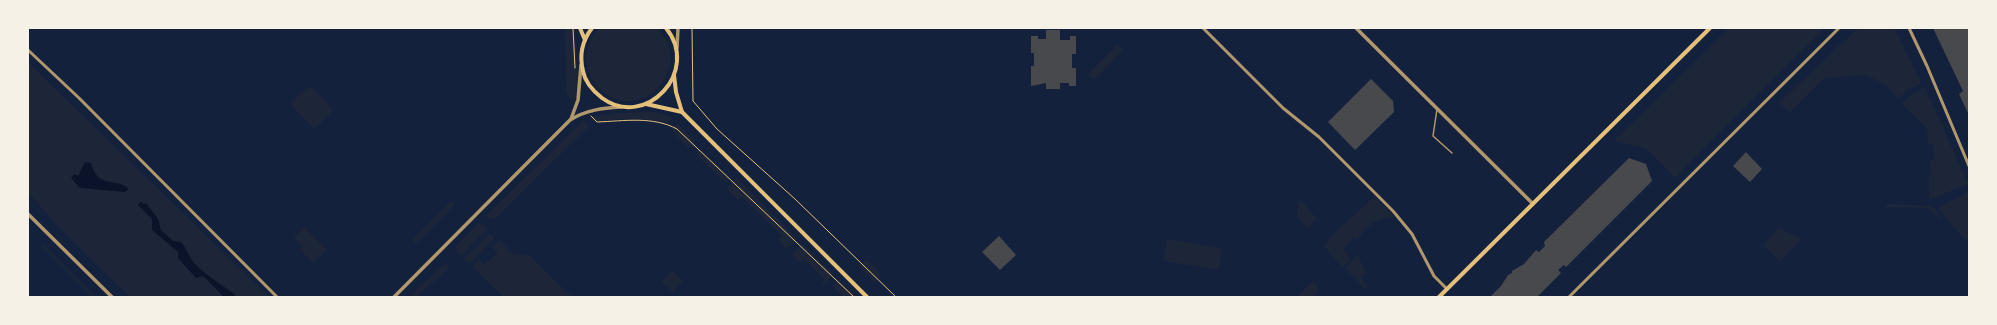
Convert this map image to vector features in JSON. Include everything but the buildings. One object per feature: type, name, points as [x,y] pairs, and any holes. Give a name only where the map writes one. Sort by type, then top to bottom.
[{"type":"main road","points":[[580,28],[585,40]]},
{"type":"main road","points":[[592,28],[581,51],[581,63],[586,80],[596,94],[616,105],[628,107],[646,104],[682,112]]},
{"type":"main road","points":[[666,28],[677,51],[674,75],[676,92],[682,112],[867,297]]},
{"type":"main road","points":[[1439,297],[1710,28]]},
{"type":"main road","points":[[646,104],[663,92],[674,75]]},
{"type":"street","points":[[677,51],[678,28]]},
{"type":"street","points":[[1203,28],[1283,108],[1319,137],[1375,192],[1408,228],[1434,276],[1447,289]]},
{"type":"street","points":[[1356,28],[1533,204]]},
{"type":"street","points":[[1570,297],[1839,28]]},
{"type":"street","points":[[1909,28],[1928,66],[1969,166]]},
{"type":"street","points":[[28,50],[90,109],[277,297]]},
{"type":"street","points":[[570,120],[578,102],[581,63]]},
{"type":"street","points":[[394,297],[570,120],[583,113],[628,107]]},
{"type":"street","points":[[28,214],[112,297]]},
{"type":"lane","points":[[1437,110],[1434,136],[1452,153]]},
{"type":"path","points":[[692,28],[693,101],[717,129],[795,199],[896,297]]},
{"type":"path","points":[[668,124],[677,129],[854,297]]},
{"type":"shaded area","points":[[565,28],[575,28],[578,87],[575,103],[566,93]]},
{"type":"shaded area","points":[[600,28],[657,28],[667,43],[670,58],[667,73],[660,86],[648,96],[634,101],[619,100],[600,90],[589,74],[586,56],[590,41]]},
{"type":"shaded area","points":[[1729,28],[1825,28],[1675,178],[1647,149],[1614,141]]},
{"type":"shaded area","points":[[1858,28],[1895,28],[1921,83],[1907,90],[1899,99],[1886,85],[1866,75],[1824,78],[1790,112],[1779,103]]},
{"type":"shaded area","points":[[1117,45],[1123,50],[1094,80],[1088,74]]},
{"type":"shaded area","points":[[28,62],[269,297],[130,297],[59,228],[28,192]]},
{"type":"shaded area","points":[[1925,87],[1968,184],[1931,199],[1929,197],[1929,175],[1931,175],[1930,160],[1934,159],[1933,144],[1928,144],[1927,128],[1902,104],[1911,95]]},
{"type":"shaded area","points":[[307,88],[313,88],[332,108],[331,113],[316,127],[312,127],[292,106],[292,102]]},
{"type":"shaded area","points":[[653,112],[672,118],[668,123],[631,119],[594,122],[590,117],[619,113]]},
{"type":"shaded area","points":[[584,120],[587,122],[587,128],[495,219],[489,219],[487,215]]},
{"type":"shaded area","points":[[675,125],[679,125],[694,140],[694,147],[688,147],[673,133],[672,128]]},
{"type":"shaded area","points":[[700,149],[729,176],[726,183],[698,157],[697,152]]},
{"type":"shaded area","points":[[85,162],[91,163],[94,171],[102,180],[118,183],[129,189],[125,192],[80,188],[71,178],[75,174],[78,176]]},
{"type":"shaded area","points":[[737,178],[796,238],[797,240],[790,247],[784,248],[779,240],[782,236],[742,197],[738,200],[726,189]]},
{"type":"shaded area","points":[[1969,192],[1969,239],[1964,239],[1938,208]]},
{"type":"shaded area","points":[[1374,197],[1394,216],[1374,222],[1357,240],[1354,237],[1343,249],[1351,259],[1343,267],[1328,252],[1325,245],[1331,236]]},
{"type":"shaded area","points":[[451,201],[455,204],[415,244],[412,240]]},
{"type":"shaded area","points":[[1299,201],[1302,201],[1317,219],[1307,228],[1297,216]]},
{"type":"shaded area","points":[[141,202],[144,204],[146,203],[158,219],[161,230],[173,241],[181,242],[198,267],[236,297],[221,297],[222,295],[203,276],[196,278],[178,258],[178,252],[152,230],[152,219],[138,205]]},
{"type":"shaded area","points":[[1887,204],[1932,206],[1944,221],[1927,208],[1885,207]]},
{"type":"shaded area","points":[[479,223],[482,223],[487,229],[461,256],[457,252],[456,246]]},
{"type":"shaded area","points":[[304,227],[327,250],[313,263],[300,249],[303,246],[294,237]]},
{"type":"shaded area","points":[[1779,228],[1802,239],[1780,261],[1763,245]]},
{"type":"shaded area","points":[[490,233],[495,238],[469,264],[464,259]]},
{"type":"shaded area","points":[[1167,239],[1222,248],[1219,270],[1164,261]]},
{"type":"shaded area","points":[[499,240],[513,254],[529,255],[572,297],[504,297],[472,267],[479,259],[484,265],[498,253],[492,247]]},
{"type":"shaded area","points":[[43,244],[96,297],[93,297],[41,245]]},
{"type":"shaded area","points":[[802,244],[833,274],[822,287],[825,280],[804,259],[801,263],[793,257],[793,253]]},
{"type":"shaded area","points":[[1358,255],[1366,274],[1361,276],[1364,284],[1368,285],[1365,288],[1345,268]]},
{"type":"shaded area","points":[[867,259],[882,275],[874,282],[859,266]]},
{"type":"shaded area","points":[[446,263],[450,267],[416,297],[412,294]]},
{"type":"shaded area","points":[[672,271],[683,281],[673,292],[661,282]]},
{"type":"shaded area","points":[[1314,280],[1319,291],[1314,297],[1297,297]]},
{"type":"shaded area","points":[[840,281],[857,297],[843,297],[832,286]]}]
